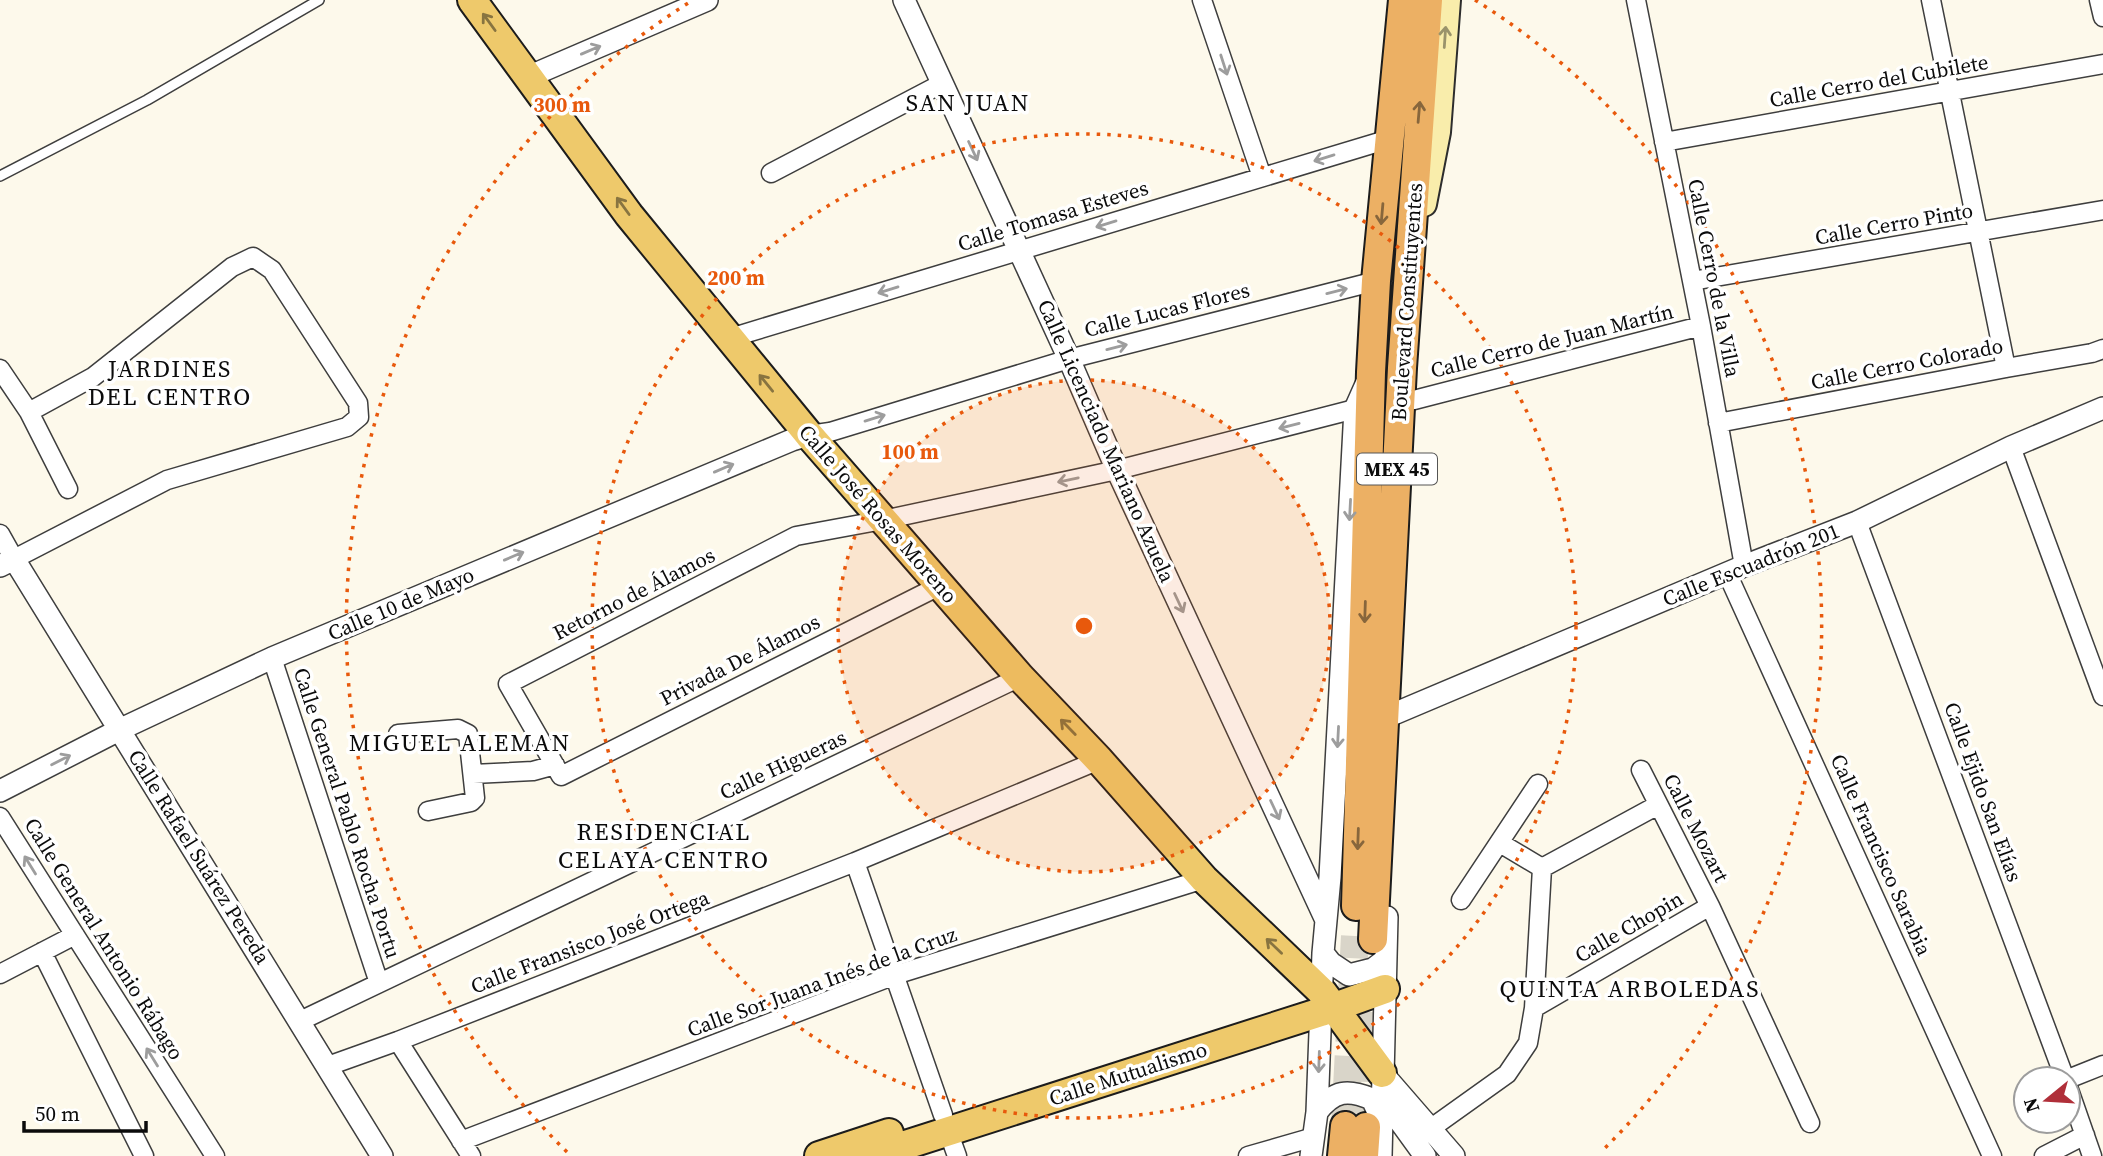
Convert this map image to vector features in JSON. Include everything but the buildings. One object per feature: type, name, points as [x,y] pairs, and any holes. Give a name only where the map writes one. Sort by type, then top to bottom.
[{"type":"highway","name":"Boulevard Constituyentes","points":[[1371,945],[1371,372],[1403,0]]},
{"type":"highway","name":"Boulevard Constituyentes","points":[[1371,945],[1402,368],[1428,0]]},
{"type":"highway","points":[[1342,1156],[1365,1125]]},
{"type":"highway","points":[[1364,1156],[1365,1125]]},
{"type":"main road","name":"Calle José Rosas Moreno","points":[[472,0],[629,215],[809,435],[1020,677],[1099,760],[1204,879],[1326,1004],[1383,1086]]},
{"type":"main road","points":[[1393,0],[1399,47]]},
{"type":"main road","points":[[1410,274],[1438,132],[1448,0]]},
{"type":"main road","name":"Calle Mutualismo","points":[[871,1156],[949,1134],[1326,1004],[1385,989]]},
{"type":"main road","name":"Calle Mutualismo","points":[[819,1156],[949,1134]]},
{"type":"street","points":[[528,77],[707,0]]},
{"type":"street","name":"Calle Licenciado Mariano Azuela","points":[[904,0],[941,85],[1020,250],[1117,470],[1325,918]]},
{"type":"street","points":[[1202,0],[1262,177]]},
{"type":"street","points":[[1931,0],[2006,368]]},
{"type":"street","points":[[2099,0],[2103,17]]},
{"type":"street","name":"Calle Cerro de la Villa","points":[[1642,1],[1664,142],[1718,423],[1736,569]]},
{"type":"street","name":"Calle Cerro del Cubilete","points":[[1664,142],[2103,64]]},
{"type":"street","points":[[771,173],[941,85]]},
{"type":"street","name":"Calle Tomasa Esteves","points":[[730,338],[1389,139]]},
{"type":"street","name":"Calle Cerro Pinto","points":[[1692,281],[2103,210]]},
{"type":"street","points":[[0,534],[7,562],[167,480],[347,427],[359,417],[358,403],[272,270],[253,257],[232,267],[93,377],[29,412]]},
{"type":"street","name":"Calle Lucas Flores","points":[[809,435],[830,432],[1069,359],[1377,281]]},
{"type":"street","name":"Calle Cerro de Juan Martín","points":[[1414,400],[1700,326]]},
{"type":"street","name":"Calle Cerro Colorado","points":[[1718,423],[2092,354],[2103,349]]},
{"type":"street","points":[[1322,953],[1349,975],[1373,969],[1371,945],[1396,713],[1414,400],[1402,368]]},
{"type":"street","points":[[0,369],[29,412],[68,489]]},
{"type":"street","points":[[1248,1156],[1312,1146],[1326,1004],[1322,953],[1330,877],[1355,409],[1371,372]]},
{"type":"street","name":"Calle Escuadrón 201","points":[[1396,713],[1736,569],[1857,522],[2011,447],[2103,408]]},
{"type":"street","points":[[883,520],[1117,470],[1355,409]]},
{"type":"street","name":"Calle 10 de Mayo","points":[[0,791],[121,729],[272,657],[809,435]]},
{"type":"street","points":[[2011,447],[2103,696]]},
{"type":"street","name":"Retorno de Álamos","points":[[558,770],[508,684],[796,536],[883,520]]},
{"type":"street","name":"Calle Ejido San Elías","points":[[1857,522],[2062,1065]]},
{"type":"street","name":"Calle Rafael Suárez Pereda","points":[[7,562],[121,729],[382,1156]]},
{"type":"street","name":"Calle Francisco Sarabia","points":[[1736,569],[1992,1156]]},
{"type":"street","name":"Privada De Álamos","points":[[474,774],[558,770],[939,586]]},
{"type":"street","name":"Calle General Pablo Rocha Portu","points":[[272,657],[379,983]]},
{"type":"street","name":"Calle Higueras","points":[[300,1021],[1020,677]]},
{"type":"street","points":[[398,734],[458,729],[468,734],[475,798],[471,802],[428,811]]},
{"type":"street","name":"Calle Fransisco José Ortega","points":[[328,1066],[855,862],[1099,760]]},
{"type":"street","name":"Calle Mozart","points":[[1641,770],[1710,906],[1810,1122]]},
{"type":"street","points":[[1461,900],[1538,783]]},
{"type":"street","points":[[1542,868],[1658,805]]},
{"type":"street","name":"Calle General Antonio Rábago","points":[[0,817],[215,1156]]},
{"type":"street","points":[[1500,843],[1542,868]]},
{"type":"street","points":[[855,862],[949,1134]]},
{"type":"street","points":[[1430,1129],[1507,1074],[1528,1043],[1534,1008],[1542,868]]},
{"type":"street","points":[[1308,882],[1330,877]]},
{"type":"street","name":"Calle Sor Juana Inés de la Cruz","points":[[466,1149],[895,975],[1204,879]]},
{"type":"street","name":"Calle Chopin","points":[[1534,1008],[1710,906]]},
{"type":"street","points":[[0,974],[75,935]]},
{"type":"street","points":[[1365,1125],[1383,1086],[1385,989],[1371,945]]},
{"type":"street","points":[[42,952],[144,1156]]},
{"type":"street","points":[[398,1041],[466,1149]]},
{"type":"street","points":[[2082,1073],[2103,1065]]},
{"type":"street","points":[[1383,1086],[1430,1129],[1454,1156]]},
{"type":"street","points":[[1383,1086],[1423,1156]]},
{"type":"street","points":[[1317,1112],[1338,1094],[1354,1092],[1372,1099],[1365,1125],[1381,1156]]},
{"type":"street","points":[[2082,1127],[2092,1156]]},
{"type":"street","points":[[2044,1156],[2085,1135]]},
{"type":"lane","points":[[0,176],[147,100],[319,0]]},
{"type":"tunnel","points":[[1345,1126],[1355,936]]},
{"type":"tunnel","points":[[1367,1124],[1372,982]]},
{"type":"district","name":"SAN JUAN","points":[[968,103]]},
{"type":"district","name":"JARDINES DEL CENTRO","points":[[170,383]]},
{"type":"district","name":"MIGUEL ALEMAN","points":[[460,743]]},
{"type":"district","name":"RESIDENCIAL CELAYA CENTRO","points":[[664,846]]},
{"type":"district","name":"QUINTA ARBOLEDAS","points":[[1630,989]]}]
